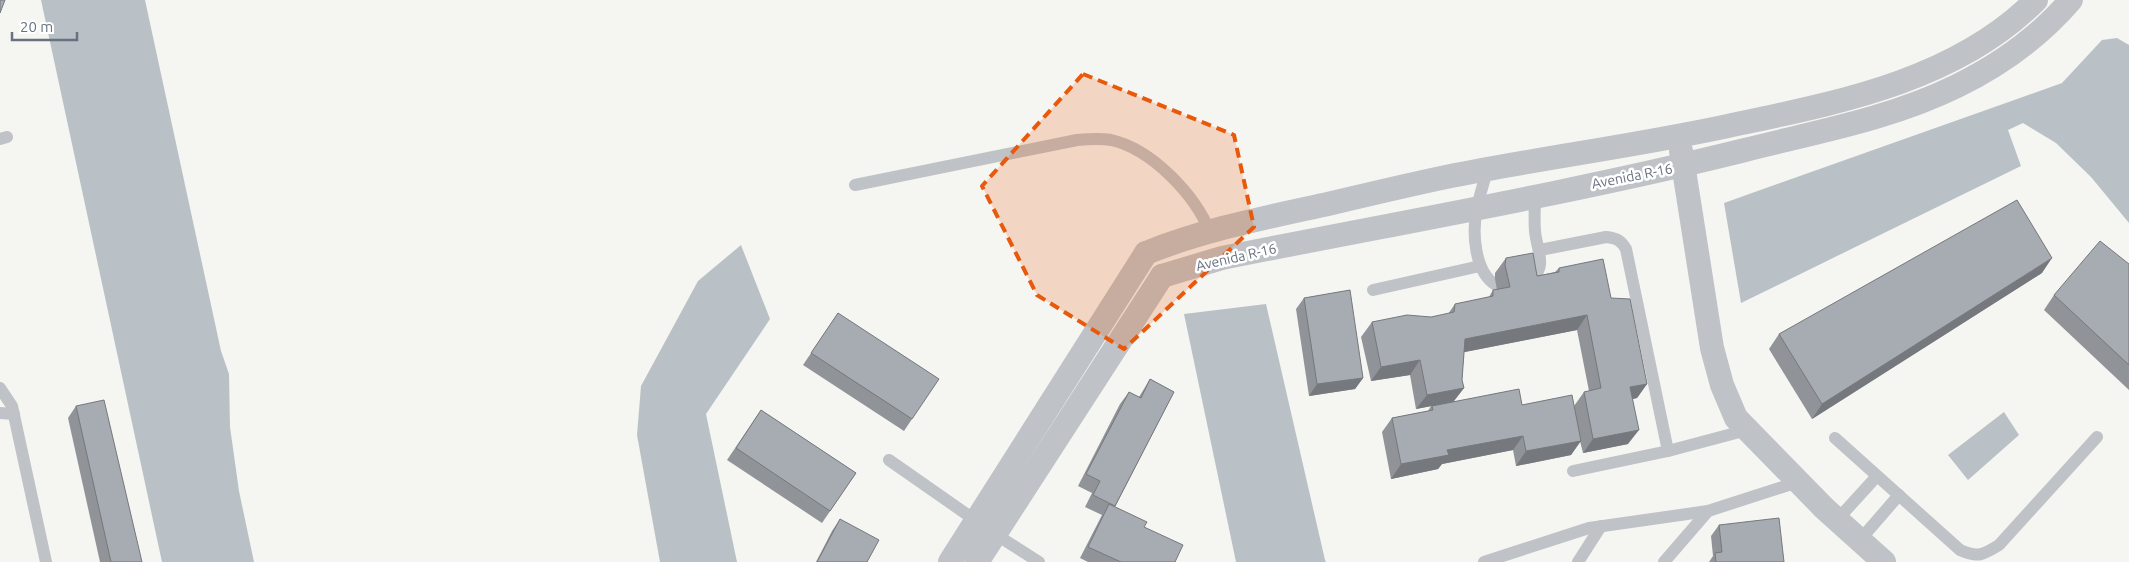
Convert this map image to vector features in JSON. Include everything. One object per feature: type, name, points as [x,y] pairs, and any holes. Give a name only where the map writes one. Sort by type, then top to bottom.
[{"type":"street","points":[[977,562],[986,527],[1146,253],[1180,239],[1382,192],[1487,170],[1678,136],[1836,103],[1928,71],[1989,39],[2023,14],[2036,0]]},
{"type":"street","name":"Avenida R-16","points":[[1162,276],[1222,258],[1683,165],[1852,124],[1956,87],[2004,59],[2055,19],[2072,0]]},
{"type":"street","points":[[1678,136],[1712,348],[1722,385],[1736,418],[1837,520],[1884,562]]},
{"type":"street","points":[[950,562],[986,527],[1162,276],[1146,253]]},
{"type":"lane","points":[[855,185],[1077,140],[1111,140],[1135,149],[1168,174],[1200,211],[1210,232]]},
{"type":"lane","points":[[1487,170],[1477,207],[1475,223],[1480,266],[1488,280],[1496,285]]},
{"type":"lane","points":[[1525,279],[1532,277],[1540,266],[1540,250],[1535,234],[1535,195]]},
{"type":"lane","points":[[1540,250],[1606,237],[1616,238],[1626,249],[1668,451]]},
{"type":"lane","points":[[1373,290],[1480,266]]},
{"type":"lane","points":[[0,388],[9,399],[14,414],[46,562]]},
{"type":"lane","points":[[0,413],[14,414]]},
{"type":"lane","points":[[1573,471],[1668,451],[1747,430]]},
{"type":"lane","points":[[1835,438],[1960,550],[1972,555],[1985,554],[1999,545],[2097,437]]},
{"type":"lane","points":[[889,460],[1039,562]]},
{"type":"lane","points":[[1837,520],[1878,476]]},
{"type":"lane","points":[[1484,562],[1601,526],[1708,512],[1798,482]]},
{"type":"lane","points":[[1860,540],[1899,495]]},
{"type":"lane","points":[[1664,562],[1708,512]]},
{"type":"lane","points":[[1578,562],[1601,526]]},
{"type":"highlighted area","points":[[1083,74],[1234,135],[1254,227],[1124,349],[1037,295],[982,186]]},
{"type":"shaded area","points":[[41,0],[145,0],[221,351],[229,374],[230,427],[239,491],[254,562],[162,562]]},
{"type":"shaded area","points":[[2117,38],[2129,45],[2129,223],[2091,177],[2056,143],[2023,123],[2008,130],[2021,166],[1741,303],[1724,203],[2062,83],[2102,40]]},
{"type":"shaded area","points":[[741,245],[770,319],[706,414],[737,562],[660,562],[637,435],[641,386],[698,281]]},
{"type":"shaded area","points":[[1266,304],[1326,562],[1236,562],[1184,314]]},
{"type":"shaded area","points":[[2004,412],[2019,435],[1968,480],[1948,455]]},
{"type":"building","points":[[0,0],[5,0],[0,13]]},
{"type":"building","points":[[2017,200],[2052,258],[1822,404],[1779,334]]},
{"type":"building","points":[[2100,241],[2129,264],[2129,365],[2054,295]]},
{"type":"building","points":[[1533,253],[1537,276],[1559,272],[1559,268],[1603,259],[1611,298],[1630,299],[1647,384],[1630,387],[1639,430],[1593,439],[1584,392],[1601,388],[1587,315],[1465,339],[1462,380],[1464,388],[1427,395],[1420,360],[1381,367],[1372,322],[1407,315],[1431,317],[1454,312],[1455,304],[1493,296],[1493,290],[1510,287],[1505,265],[1506,258]]},
{"type":"building","points":[[1350,290],[1363,378],[1317,384],[1304,298]]},
{"type":"building","points":[[838,313],[939,379],[912,419],[811,353]]},
{"type":"building","points":[[1150,379],[1174,392],[1115,506],[1093,495],[1100,481],[1086,474],[1129,392],[1141,398]]},
{"type":"building","points":[[1519,389],[1522,405],[1572,395],[1581,441],[1526,451],[1523,436],[1447,450],[1449,455],[1401,464],[1392,418],[1433,410],[1432,406]]},
{"type":"building","points":[[104,400],[142,562],[111,562],[76,406]]},
{"type":"building","points":[[761,410],[856,473],[830,511],[736,448]]},
{"type":"building","points":[[1109,504],[1147,522],[1144,527],[1183,545],[1175,562],[1121,562],[1088,547]]},
{"type":"building","points":[[1779,518],[1784,562],[1716,562],[1715,553],[1722,552],[1719,525]]},
{"type":"building","points":[[840,519],[879,540],[867,562],[817,562]]}]
